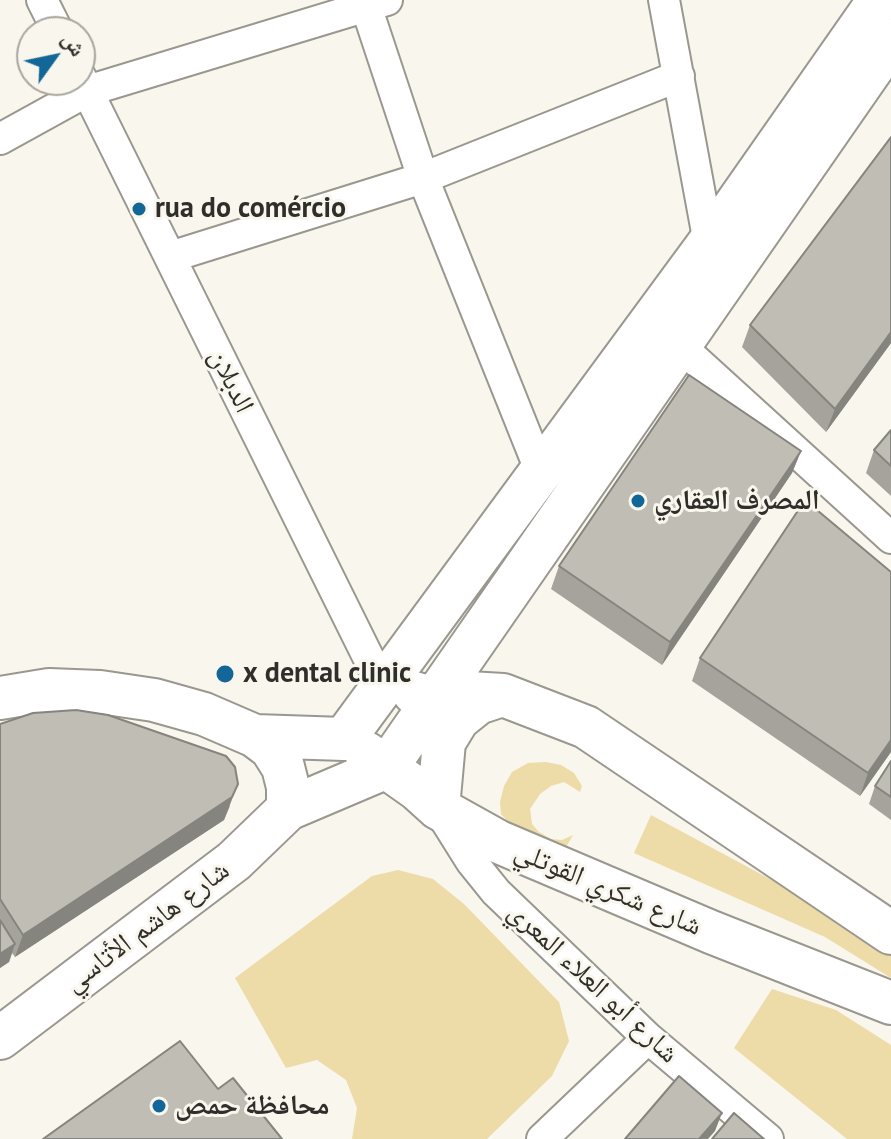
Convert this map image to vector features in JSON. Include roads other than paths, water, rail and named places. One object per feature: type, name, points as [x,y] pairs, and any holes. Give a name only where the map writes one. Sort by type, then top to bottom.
[{"type":"main road","points":[[255,736],[344,739],[368,711],[382,685],[709,243],[879,0]]},
{"type":"main road","points":[[0,698],[49,690],[100,692],[154,700],[204,714],[255,736],[271,748],[283,767],[288,787],[288,809],[387,767],[891,41]]},
{"type":"main road","points":[[382,685],[433,698],[469,693],[503,695],[586,727],[891,933]]},
{"type":"main road","points":[[438,808],[444,742],[458,719],[478,703],[503,695]]},
{"type":"main road","name":"شارع شكري القوتلي","points":[[344,739],[387,767],[438,808],[499,842],[711,932],[891,1003]]},
{"type":"main road","name":"شارع هاشم الأتاسي","points":[[0,1038],[234,861],[288,809]]},
{"type":"street","points":[[664,0],[709,243]]},
{"type":"street","points":[[96,81],[376,3],[423,178],[540,470]]},
{"type":"street","points":[[170,257],[423,178],[679,76]]},
{"type":"street","points":[[0,139],[66,96]]},
{"type":"street","name":"الدبلان","points":[[90,96],[382,685]]},
{"type":"street","points":[[679,345],[891,538]]},
{"type":"street","name":"شارع أبو العلاء المعري","points":[[438,808],[471,861],[496,892],[648,1038],[768,1139]]},
{"type":"street","points":[[542,1139],[648,1038]]},
{"type":"place","name":"rua do comércio","points":[[139,209]]},
{"type":"place","name":"المصرف العقاري","points":[[638,501]]},
{"type":"place","name":"x dental clinic","points":[[225,674]]},
{"type":"place","name":"محافظة حمص","points":[[159,1106]]}]
